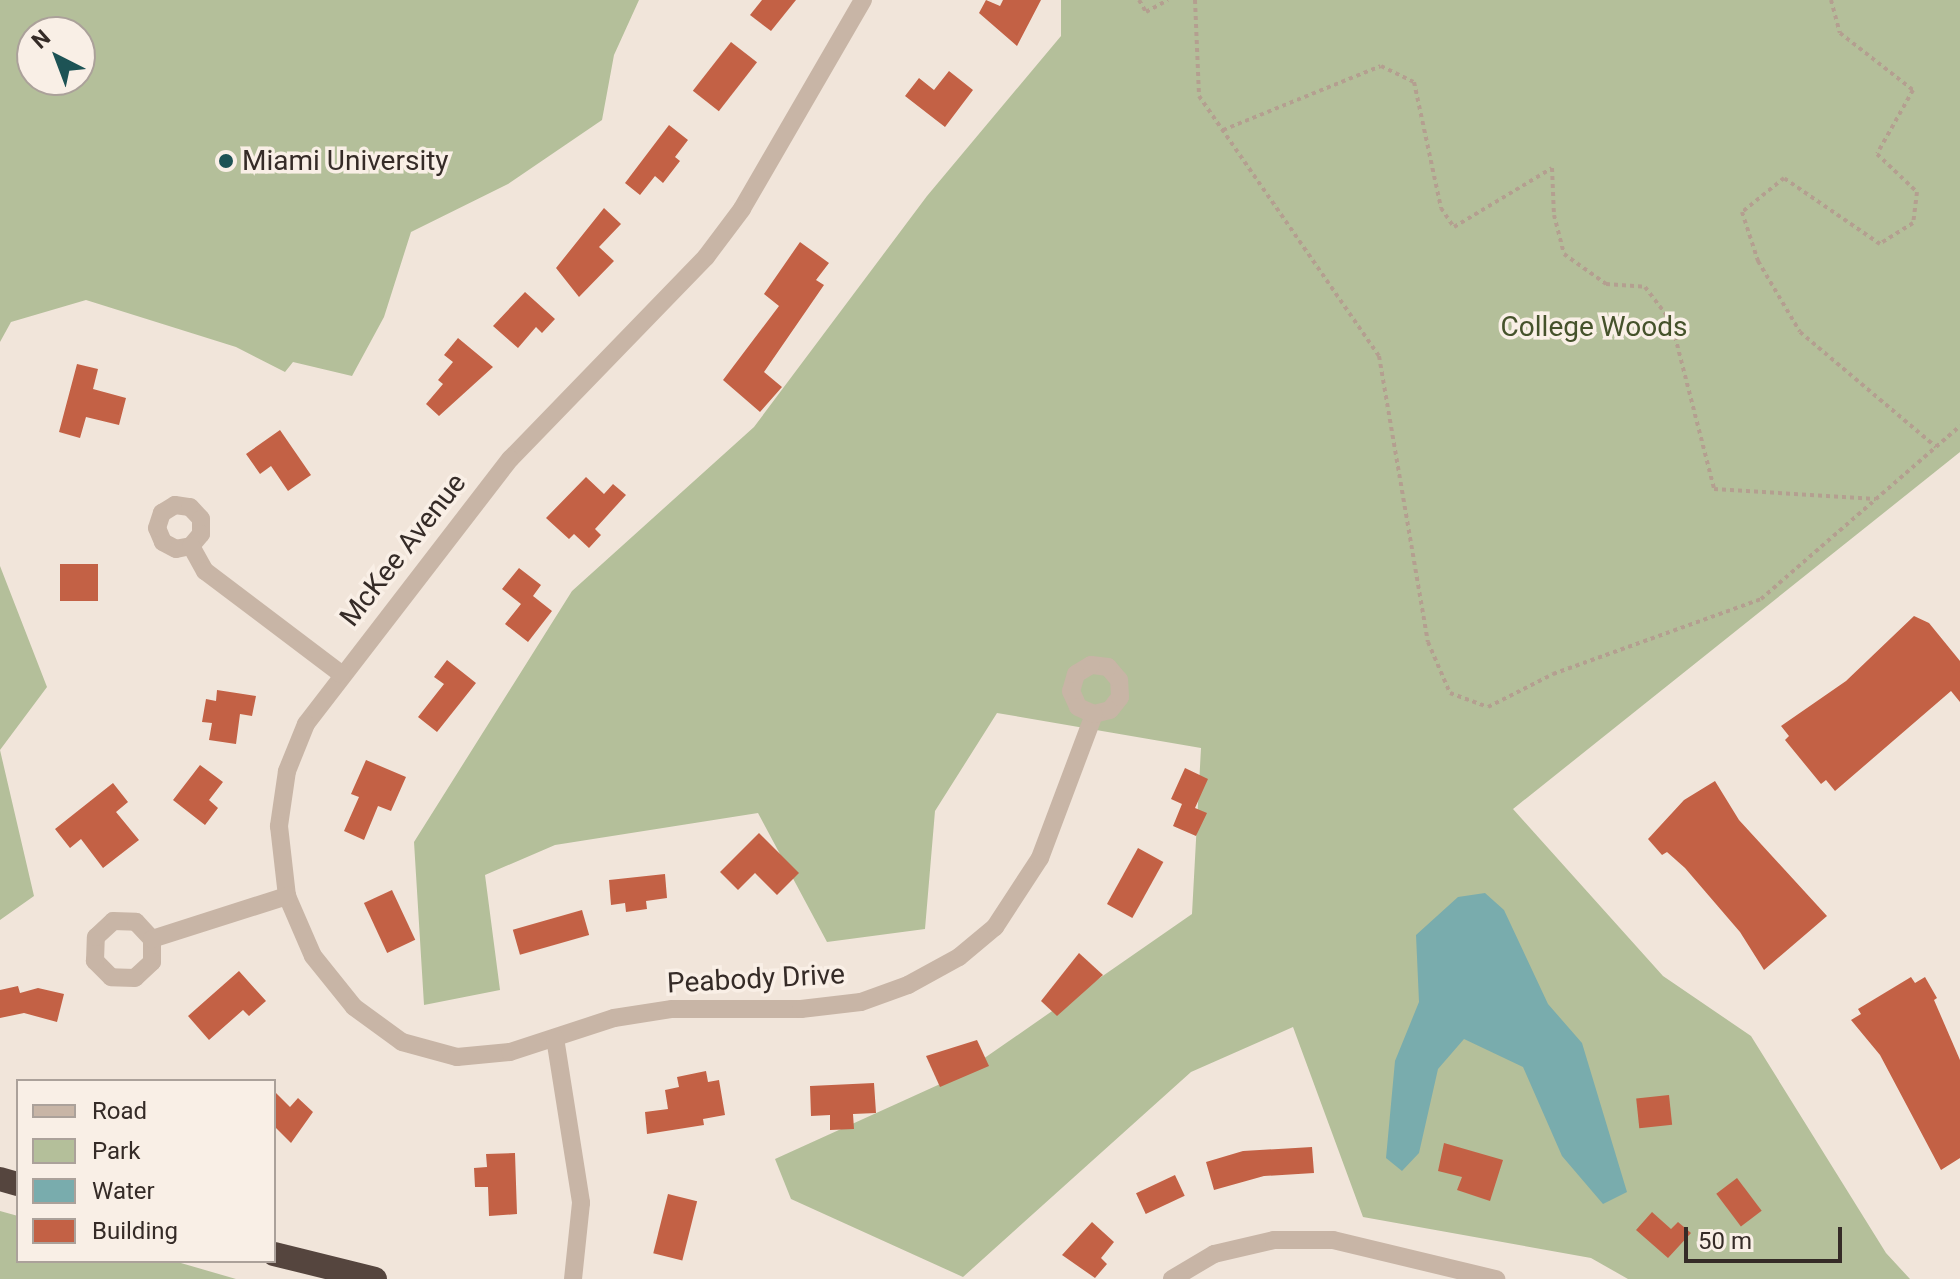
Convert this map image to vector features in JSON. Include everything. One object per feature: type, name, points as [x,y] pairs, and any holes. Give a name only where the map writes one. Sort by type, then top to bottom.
[{"type":"highway","points":[[276,1254],[375,1279]]},
{"type":"street","name":"McKee Avenue","points":[[555,1038],[510,1052],[457,1057],[402,1042],[354,1007],[313,956],[287,896],[279,826],[287,771],[306,724],[341,674],[510,459],[706,257],[742,209],[863,0]]},
{"type":"street","points":[[191,546],[205,571],[341,674]]},
{"type":"street","name":"Peabody Drive","points":[[555,1038],[614,1018],[672,1009],[801,1009],[861,1002],[908,985],[959,957],[995,927],[1040,858],[1094,714]]},
{"type":"street","points":[[152,939],[287,896]]},
{"type":"street","points":[[555,1038],[581,1203],[573,1279]]},
{"type":"street","points":[[1172,1279],[1214,1254],[1274,1240],[1333,1240],[1496,1279]]},
{"type":"path","points":[[1139,0],[1146,12],[1168,0]]},
{"type":"path","points":[[1195,0],[1199,96],[1379,356],[1428,642],[1450,693],[1488,707],[1553,674],[1761,599],[1960,426]]},
{"type":"path","points":[[1831,0],[1840,33],[1913,90],[1877,154],[1917,192],[1913,223],[1880,244],[1784,178],[1742,212],[1758,261],[1800,332],[1936,447]]},
{"type":"path","points":[[1223,130],[1381,66],[1414,82],[1441,208],[1454,227],[1552,168],[1554,215],[1564,254],[1606,284],[1645,287],[1671,321],[1714,489],[1876,499]]},
{"type":"green space","name":"Miami University","points":[[0,0],[639,0],[614,55],[602,120],[508,184],[411,232],[384,317],[352,376],[293,362],[285,372],[236,347],[86,300],[11,322],[0,342]]},
{"type":"green space","name":"College Woods","points":[[1061,0],[1960,0],[1960,452],[1513,809],[1663,976],[1751,1036],[1886,1253],[1910,1279],[1628,1279],[1591,1258],[1363,1217],[1293,1027],[1191,1072],[963,1277],[791,1199],[775,1159],[960,1075],[1192,914],[1201,748],[997,713],[935,811],[925,929],[827,942],[758,813],[555,845],[485,875],[500,990],[424,1005],[414,842],[572,591],[754,427],[927,196],[1061,36]]},
{"type":"green space","points":[[0,566],[47,687],[0,750]]},
{"type":"green space","points":[[0,750],[34,896],[0,920]]},
{"type":"green space","points":[[0,1211],[16,1215],[16,1263],[181,1263],[236,1279],[0,1279]]},
{"type":"water","points":[[1485,893],[1504,910],[1548,1004],[1582,1043],[1627,1192],[1603,1204],[1562,1156],[1523,1067],[1464,1039],[1438,1069],[1419,1153],[1402,1171],[1386,1158],[1395,1061],[1419,1002],[1416,935],[1458,897]]},
{"type":"building","points":[[762,0],[796,0],[771,31],[750,15]]},
{"type":"building","points":[[986,0],[1000,6],[1003,0],[1041,0],[1017,46],[979,13]]},
{"type":"building","points":[[731,42],[757,62],[719,111],[693,91]]},
{"type":"building","points":[[949,71],[973,90],[945,127],[905,96],[919,78],[934,90]]},
{"type":"building","points":[[669,125],[688,140],[675,157],[680,161],[663,183],[655,176],[640,195],[625,183]]},
{"type":"building","points":[[604,208],[621,224],[599,247],[614,261],[579,297],[556,268]]},
{"type":"building","points":[[800,242],[829,263],[816,280],[824,285],[764,372],[782,387],[760,412],[723,380],[779,306],[764,294]]},
{"type":"building","points":[[525,292],[555,319],[542,333],[536,327],[518,348],[493,326]]},
{"type":"building","points":[[458,338],[493,367],[439,416],[426,404],[443,384],[438,380],[453,362],[444,355]]},
{"type":"building","points":[[77,364],[98,369],[93,389],[126,398],[119,425],[86,417],[80,438],[59,432]]},
{"type":"building","points":[[280,430],[311,475],[288,491],[271,466],[260,474],[246,454]]},
{"type":"building","points":[[586,477],[604,494],[613,484],[626,495],[595,529],[601,535],[589,548],[574,534],[569,539],[546,518]]},
{"type":"building","points":[[60,564],[98,564],[98,601],[60,601]]},
{"type":"building","points":[[519,568],[541,585],[533,596],[552,611],[528,642],[505,624],[521,604],[502,589]]},
{"type":"building","points":[[1914,616],[1929,623],[1960,661],[1960,702],[1951,691],[1835,791],[1826,780],[1821,784],[1785,740],[1789,736],[1781,726],[1846,681]]},
{"type":"building","points":[[447,660],[476,683],[437,732],[418,717],[444,684],[434,677]]},
{"type":"building","points":[[217,690],[256,696],[252,716],[240,714],[236,744],[209,740],[212,723],[202,722],[206,699],[216,701]]},
{"type":"building","points":[[366,760],[406,777],[391,811],[378,806],[364,840],[344,831],[359,797],[351,794]]},
{"type":"building","points":[[200,765],[223,782],[209,800],[218,808],[205,825],[173,800]]},
{"type":"building","points":[[1185,768],[1208,779],[1195,808],[1207,813],[1196,836],[1173,826],[1182,804],[1171,799]]},
{"type":"building","points":[[1715,781],[1739,820],[1827,916],[1764,970],[1740,932],[1685,868],[1667,852],[1662,855],[1648,839],[1684,800]]},
{"type":"building","points":[[113,783],[128,802],[116,812],[139,840],[103,868],[81,839],[70,848],[55,829]]},
{"type":"building","points":[[759,833],[799,873],[777,895],[755,873],[738,890],[720,872]]},
{"type":"building","points":[[1138,848],[1163,862],[1132,918],[1107,904]]},
{"type":"building","points":[[665,874],[667,898],[646,901],[647,909],[626,912],[625,903],[611,905],[609,880]]},
{"type":"building","points":[[392,890],[415,940],[387,953],[364,903]]},
{"type":"building","points":[[582,910],[589,935],[520,955],[513,930]]},
{"type":"building","points":[[1079,953],[1103,975],[1057,1016],[1041,1001]]},
{"type":"building","points":[[239,971],[266,1001],[249,1016],[243,1010],[209,1040],[188,1016]]},
{"type":"building","points":[[1911,977],[1915,983],[1925,977],[1937,998],[1934,1000],[1960,1060],[1960,1158],[1941,1170],[1880,1055],[1851,1020],[1861,1014],[1858,1009]]},
{"type":"building","points":[[18,986],[20,993],[38,988],[64,994],[57,1022],[24,1013],[0,1018],[0,990]]},
{"type":"building","points":[[977,1040],[989,1066],[940,1087],[926,1056]]},
{"type":"building","points":[[706,1071],[708,1082],[719,1080],[725,1115],[703,1119],[704,1125],[647,1134],[645,1112],[668,1109],[665,1090],[679,1087],[677,1077]]},
{"type":"building","points":[[874,1083],[876,1113],[853,1114],[854,1129],[830,1130],[830,1115],[811,1116],[810,1086]]},
{"type":"building","points":[[276,1093],[290,1107],[298,1098],[313,1112],[291,1143],[276,1128]]},
{"type":"building","points":[[1669,1095],[1672,1125],[1639,1128],[1636,1098]]},
{"type":"building","points":[[1444,1143],[1503,1160],[1490,1201],[1457,1190],[1462,1177],[1438,1171]]},
{"type":"building","points":[[1312,1147],[1314,1173],[1264,1176],[1214,1190],[1206,1162],[1243,1151]]},
{"type":"building","points":[[515,1153],[517,1214],[489,1216],[488,1187],[475,1187],[474,1168],[487,1167],[486,1154]]},
{"type":"building","points":[[1175,1175],[1185,1196],[1146,1214],[1136,1193]]},
{"type":"building","points":[[1737,1178],[1762,1211],[1741,1226],[1716,1194]]},
{"type":"building","points":[[668,1194],[697,1201],[682,1260],[653,1253]]},
{"type":"building","points":[[1652,1212],[1671,1229],[1678,1222],[1691,1233],[1668,1258],[1636,1230]]},
{"type":"building","points":[[1092,1222],[1114,1242],[1101,1258],[1107,1264],[1095,1278],[1062,1255]]},
{"type":"place","name":"Miami University","points":[[226,161]]}]
